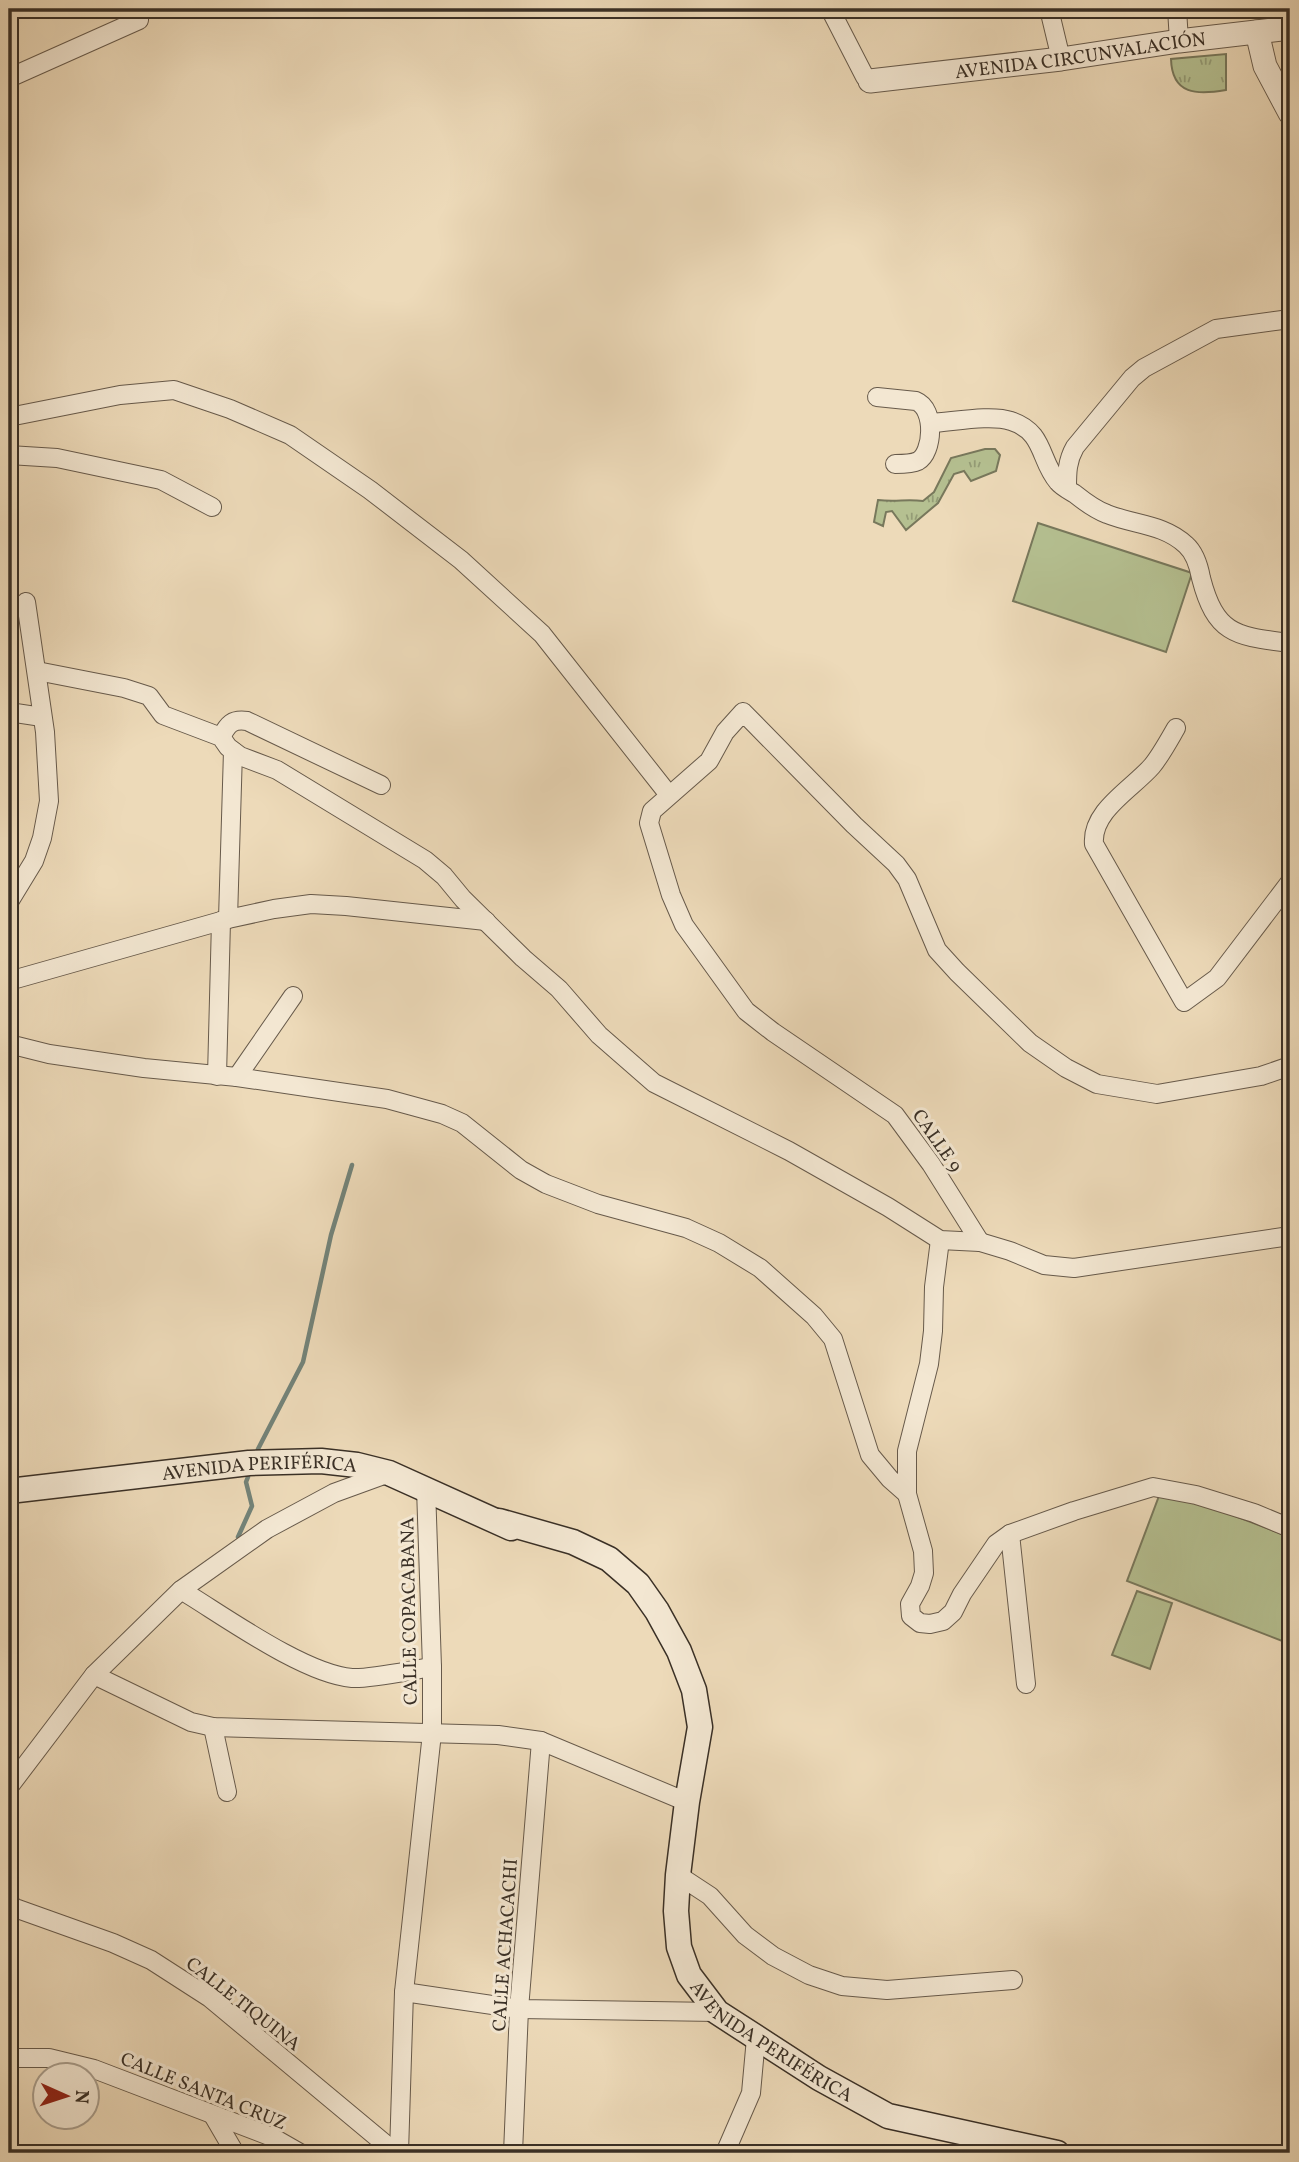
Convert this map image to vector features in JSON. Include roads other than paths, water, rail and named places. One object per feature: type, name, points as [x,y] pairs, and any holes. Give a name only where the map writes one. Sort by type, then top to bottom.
[{"type":"main road","name":"AVENIDA PERIFÉRICA","points":[[9,1491],[249,1463],[321,1461],[357,1465],[426,1488],[593,1568],[623,1590],[642,1614],[677,1682],[689,1731],[692,1773],[678,1875],[676,1911],[679,1947],[689,1975],[716,2012],[862,2104],[888,2116],[1057,2153]]},
{"type":"street","points":[[830,9],[865,77],[870,81]]},
{"type":"street","points":[[1049,9],[1061,59]]},
{"type":"street","points":[[1177,9],[1179,41]]},
{"type":"street","points":[[9,78],[138,14]]},
{"type":"street","name":"AVENIDA CIRCUNVALACIÓN","points":[[870,81],[1290,28]]},
{"type":"street","points":[[1257,32],[1265,66],[1290,113]]},
{"type":"street","points":[[1067,488],[1069,457],[1075,447],[1132,378],[1144,368],[1216,330],[1290,319]]},
{"type":"street","points":[[9,417],[120,395],[174,390],[230,409],[290,435],[370,489],[461,560],[542,634],[669,795],[709,761],[725,732],[743,712],[896,864],[907,879],[937,950],[1030,1043],[1097,1084],[1126,1091],[1157,1094],[1261,1076],[1290,1066]]},
{"type":"street","points":[[877,397],[922,403],[929,414],[931,424],[921,458],[916,462],[895,464]]},
{"type":"street","points":[[931,424],[1009,420],[1027,428],[1038,442],[1058,482],[1107,514],[1157,527],[1187,545],[1198,563],[1205,593],[1215,618],[1230,631],[1254,638],[1290,643]]},
{"type":"street","points":[[9,455],[57,458],[161,480],[212,507]]},
{"type":"street","points":[[10,896],[34,861],[42,838],[49,801],[45,733],[26,602]]},
{"type":"street","points":[[37,671],[124,688],[149,696],[163,715],[221,737],[228,747],[240,756],[277,770],[425,860],[444,876],[463,899],[523,958],[559,989],[599,1035],[654,1083],[789,1151],[940,1240],[980,1242],[1044,1265],[1074,1268],[1290,1236]]},
{"type":"street","points":[[9,712],[42,717]]},
{"type":"street","points":[[221,737],[228,724],[237,720],[247,721],[382,785]]},
{"type":"street","points":[[1176,728],[1153,765],[1100,818],[1093,831],[1094,844],[1184,1002],[1217,978],[1290,882]]},
{"type":"street","points":[[217,1076],[233,751]]},
{"type":"street","name":"CALLE 9","points":[[669,795],[652,811],[649,823],[662,871],[684,925],[746,1011],[895,1115],[931,1164],[980,1242]]},
{"type":"street","points":[[9,981],[225,920],[311,904],[486,921]]},
{"type":"street","points":[[237,1077],[293,996]]},
{"type":"street","points":[[9,1044],[49,1054],[387,1099],[442,1114],[462,1124],[521,1170],[546,1184],[598,1204],[686,1227],[719,1243],[760,1268],[814,1316],[833,1339],[870,1455],[907,1494]]},
{"type":"street","points":[[940,1240],[929,1364],[907,1451],[907,1494],[923,1551],[924,1573],[920,1587],[910,1604],[911,1616],[920,1623],[943,1621],[953,1612],[996,1544],[1010,1534],[1153,1487],[1196,1495],[1254,1513],[1290,1528]]},
{"type":"street","points":[[9,1787],[94,1675],[181,1590],[267,1528],[334,1493],[389,1474]]},
{"type":"street","name":"CALLE COPACABANA","points":[[397,2153],[404,1992],[432,1734],[426,1488]]},
{"type":"street","points":[[1010,1534],[1026,1684]]},
{"type":"street","points":[[181,1590],[278,1649],[320,1670],[353,1678],[432,1667]]},
{"type":"street","points":[[94,1675],[191,1722],[213,1727],[498,1735],[541,1741],[687,1802]]},
{"type":"street","points":[[213,1727],[227,1792]]},
{"type":"street","name":"CALLE ACHACACHI","points":[[513,2153],[519,2009],[541,1741]]},
{"type":"street","points":[[678,1875],[710,1896],[745,1935],[773,1956],[809,1975],[842,1986],[887,1990],[1013,1980]]},
{"type":"street","name":"CALLE TIQUINA","points":[[9,1903],[15,1908],[113,1943],[151,1961],[198,1991],[397,2153]]},
{"type":"street","points":[[404,1992],[519,2009],[716,2012]]},
{"type":"street","points":[[726,2153],[751,2093],[756,2038]]},
{"type":"street","name":"CALLE SANTA CRUZ","points":[[9,2058],[48,2058],[93,2068],[214,2117],[272,2137],[300,2153]]},
{"type":"street","points":[[214,2117],[235,2153]]},
{"type":"waterway","points":[[258,1449],[303,1362],[331,1235],[352,1165]]},
{"type":"waterway","points":[[238,1537],[252,1506],[246,1482],[248,1477]]}]
